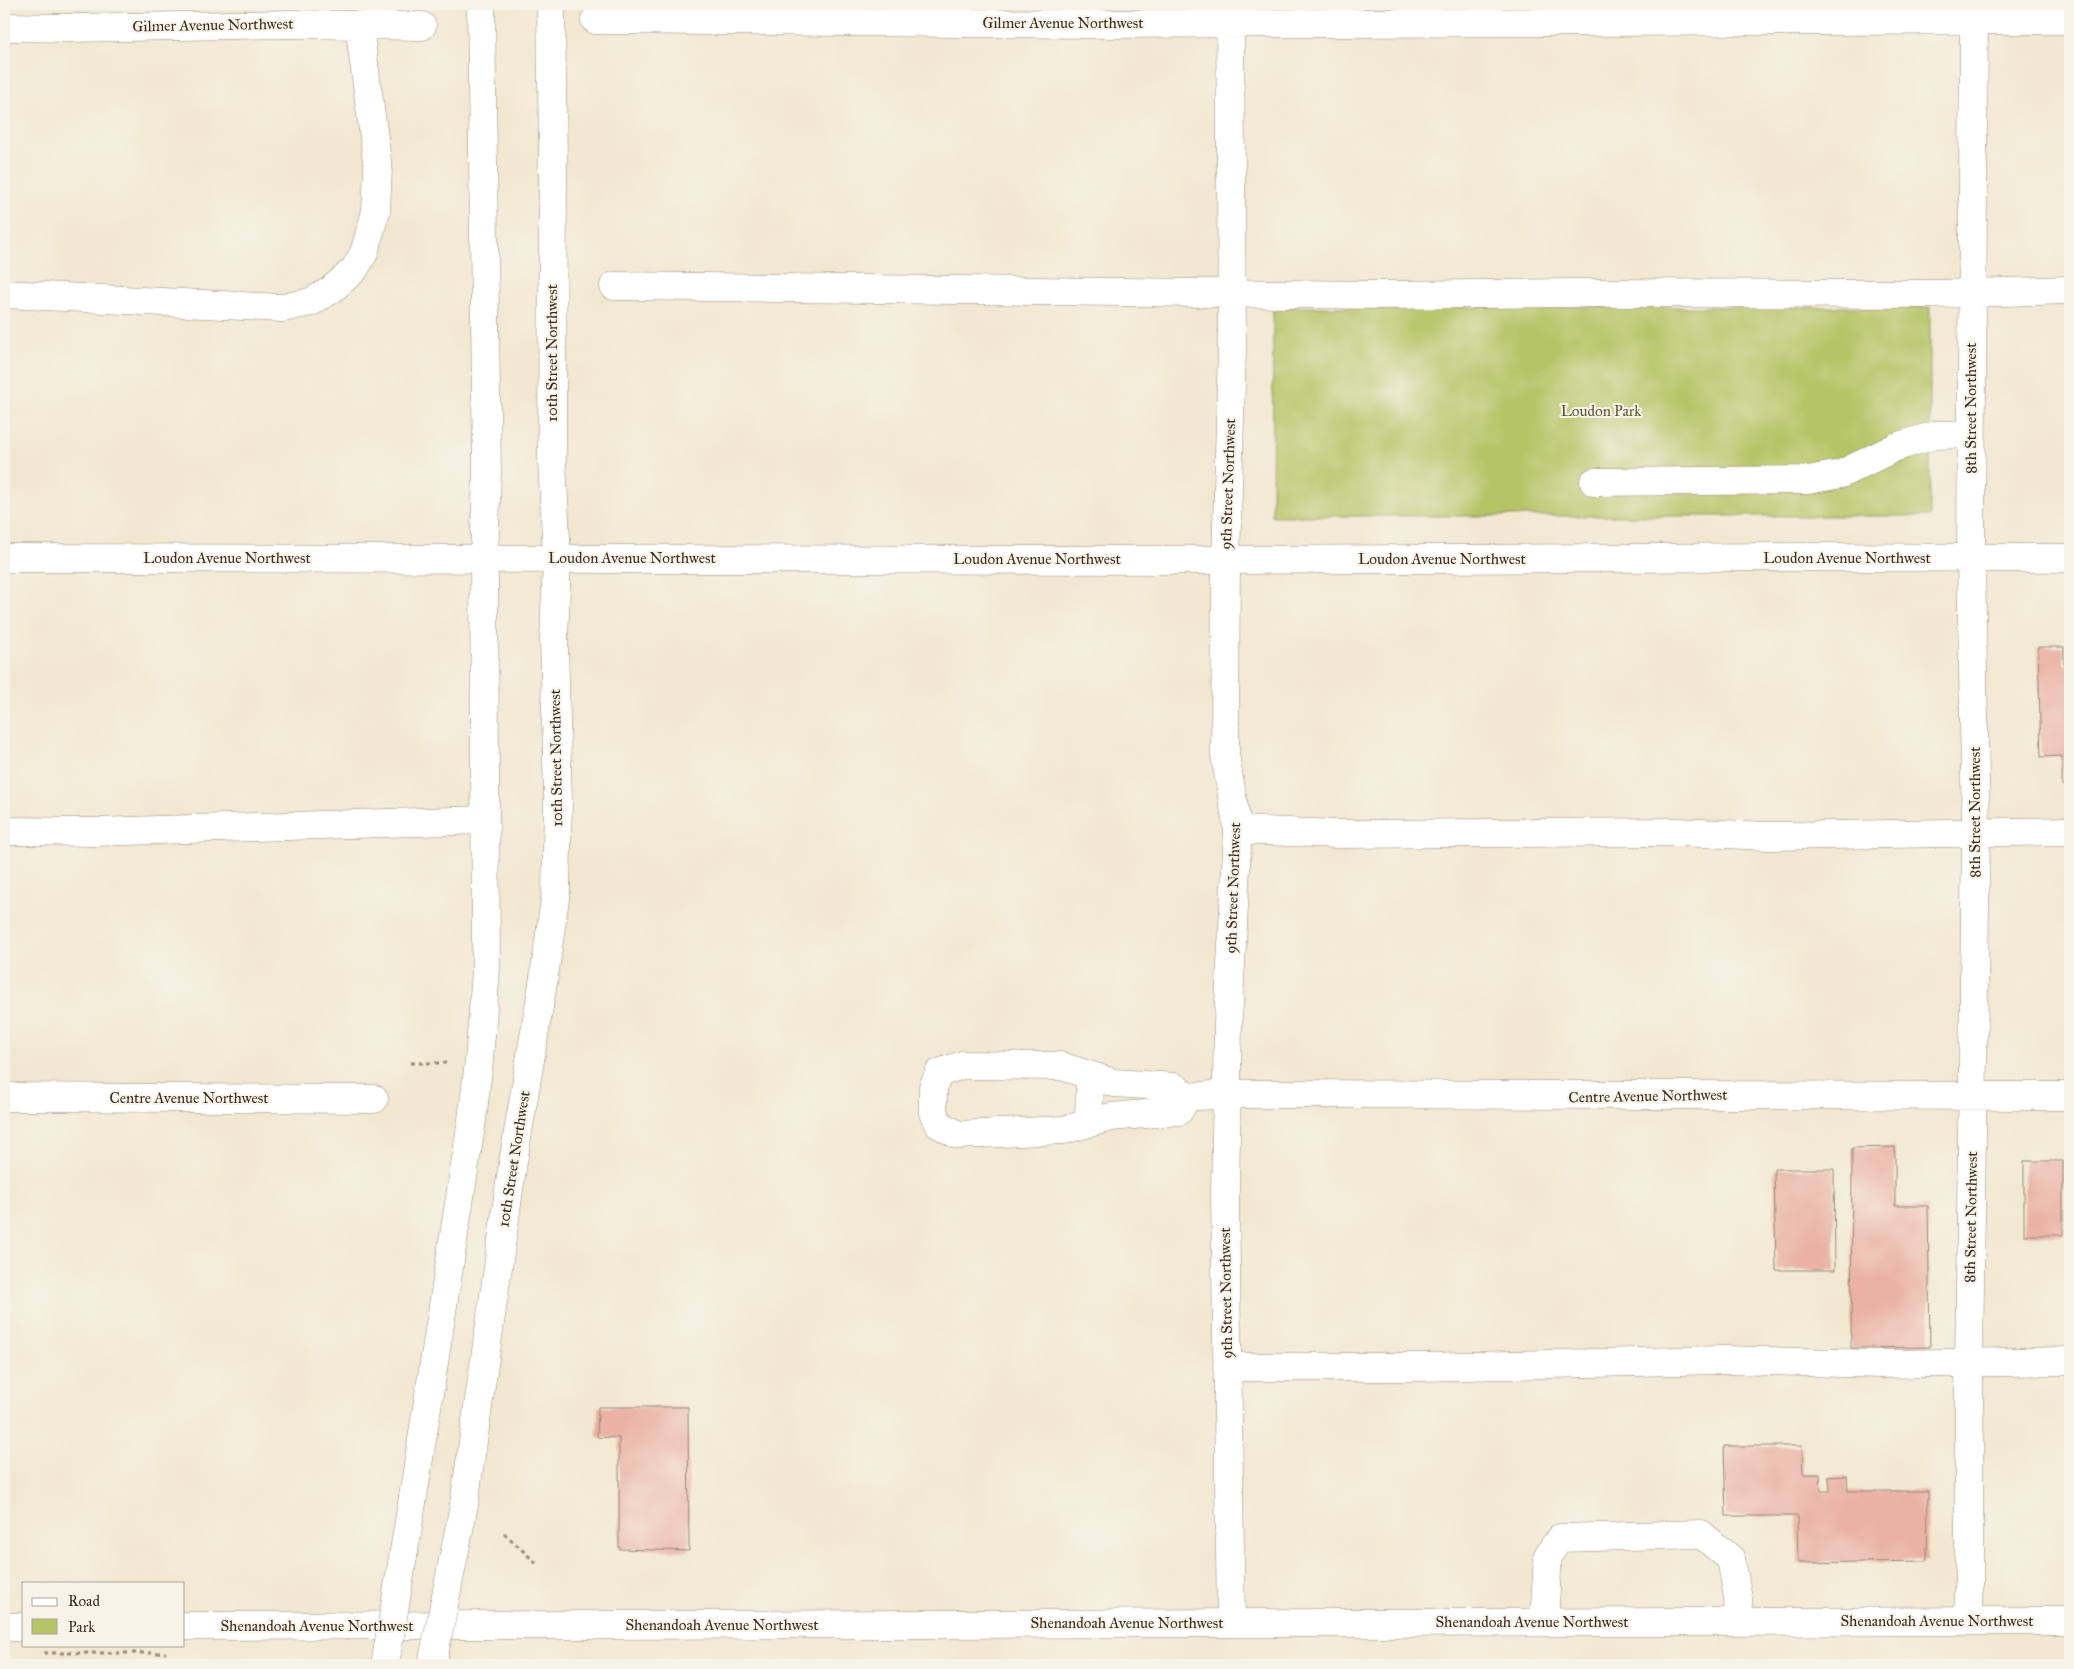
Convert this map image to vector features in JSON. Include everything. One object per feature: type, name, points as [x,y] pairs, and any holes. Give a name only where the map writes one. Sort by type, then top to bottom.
[{"type":"street","points":[[385,1665],[472,1120],[479,1062],[486,970],[484,559],[487,472],[481,4]]},
{"type":"street","name":"10th Street Northwest","points":[[432,1665],[464,1505],[513,1162],[544,977],[556,891],[558,802],[554,640],[557,558],[552,460],[553,161],[551,4]]},
{"type":"street","name":"Gilmer Avenue Northwest","points":[[595,20],[1089,24],[1230,13],[1974,12],[2070,20]]},
{"type":"street","name":"8th Street Northwest","points":[[1969,1621],[1969,1362],[1976,832],[1971,559],[1974,12]]},
{"type":"street","name":"9th Street Northwest","points":[[1230,13],[1232,348],[1226,560],[1225,755],[1238,830],[1228,1022],[1225,1194],[1231,1623]]},
{"type":"street","points":[[4,294],[282,308],[310,302],[332,290],[354,270],[364,253],[376,211],[378,168],[359,24]]},
{"type":"street","name":"Gilmer Avenue Northwest","points":[[4,27],[359,24],[422,26]]},
{"type":"street","points":[[614,286],[1379,295],[1564,293],[1934,294],[2070,290]]},
{"type":"street","points":[[1594,482],[1808,480],[1842,474],[1896,447],[1935,435],[1971,434]]},
{"type":"street","name":"Loudon Avenue Northwest","points":[[4,558],[1226,560],[1789,557],[2070,558]]},
{"type":"street","points":[[4,831],[95,832],[311,827],[485,820]]},
{"type":"street","points":[[1238,830],[1338,834],[1677,832],[1769,836],[2070,832]]},
{"type":"street","points":[[962,1065],[1061,1066],[1114,1083],[1175,1087],[1187,1097],[1179,1111],[1111,1117],[1064,1130],[958,1135],[940,1125],[933,1113],[933,1087],[939,1073],[962,1065]]},
{"type":"street","points":[[1089,1122],[1090,1076]]},
{"type":"street","name":"Centre Avenue Northwest","points":[[1187,1097],[1226,1094],[1514,1098],[1773,1095],[2070,1096]]},
{"type":"street","name":"Centre Avenue Northwest","points":[[4,1097],[374,1099]]},
{"type":"street","points":[[1227,1367],[1419,1367],[1722,1360],[1881,1364],[2070,1361]]},
{"type":"street","points":[[1544,1622],[1548,1555],[1560,1538],[1701,1534],[1731,1559],[1738,1598],[1739,1622]]},
{"type":"street","name":"Shenandoah Avenue Northwest","points":[[185,1626],[2070,1621]]},
{"type":"street","points":[[4,1627],[22,1627]]},
{"type":"path","points":[[411,1063],[452,1063]]},
{"type":"path","points":[[504,1533],[538,1565]]},
{"type":"green space","name":"Loudon Park","points":[[1273,307],[1930,307],[1930,516],[1272,516]]},
{"type":"building","points":[[2038,647],[2064,647],[2064,664],[2070,664],[2070,791],[2062,784],[2062,756],[2041,757]]},
{"type":"building","points":[[1895,1147],[1895,1206],[1928,1206],[1930,1347],[1851,1348],[1852,1148]]},
{"type":"building","points":[[2024,1161],[2063,1161],[2063,1235],[2024,1235]]},
{"type":"building","points":[[1774,1169],[1834,1169],[1835,1270],[1776,1270]]},
{"type":"building","points":[[598,1407],[688,1407],[689,1551],[619,1549],[619,1438],[597,1437]]},
{"type":"building","points":[[1724,1446],[1802,1446],[1803,1474],[1820,1474],[1821,1491],[1830,1491],[1829,1477],[1847,1476],[1848,1491],[1928,1491],[1927,1561],[1798,1563],[1797,1516],[1726,1516]]}]
